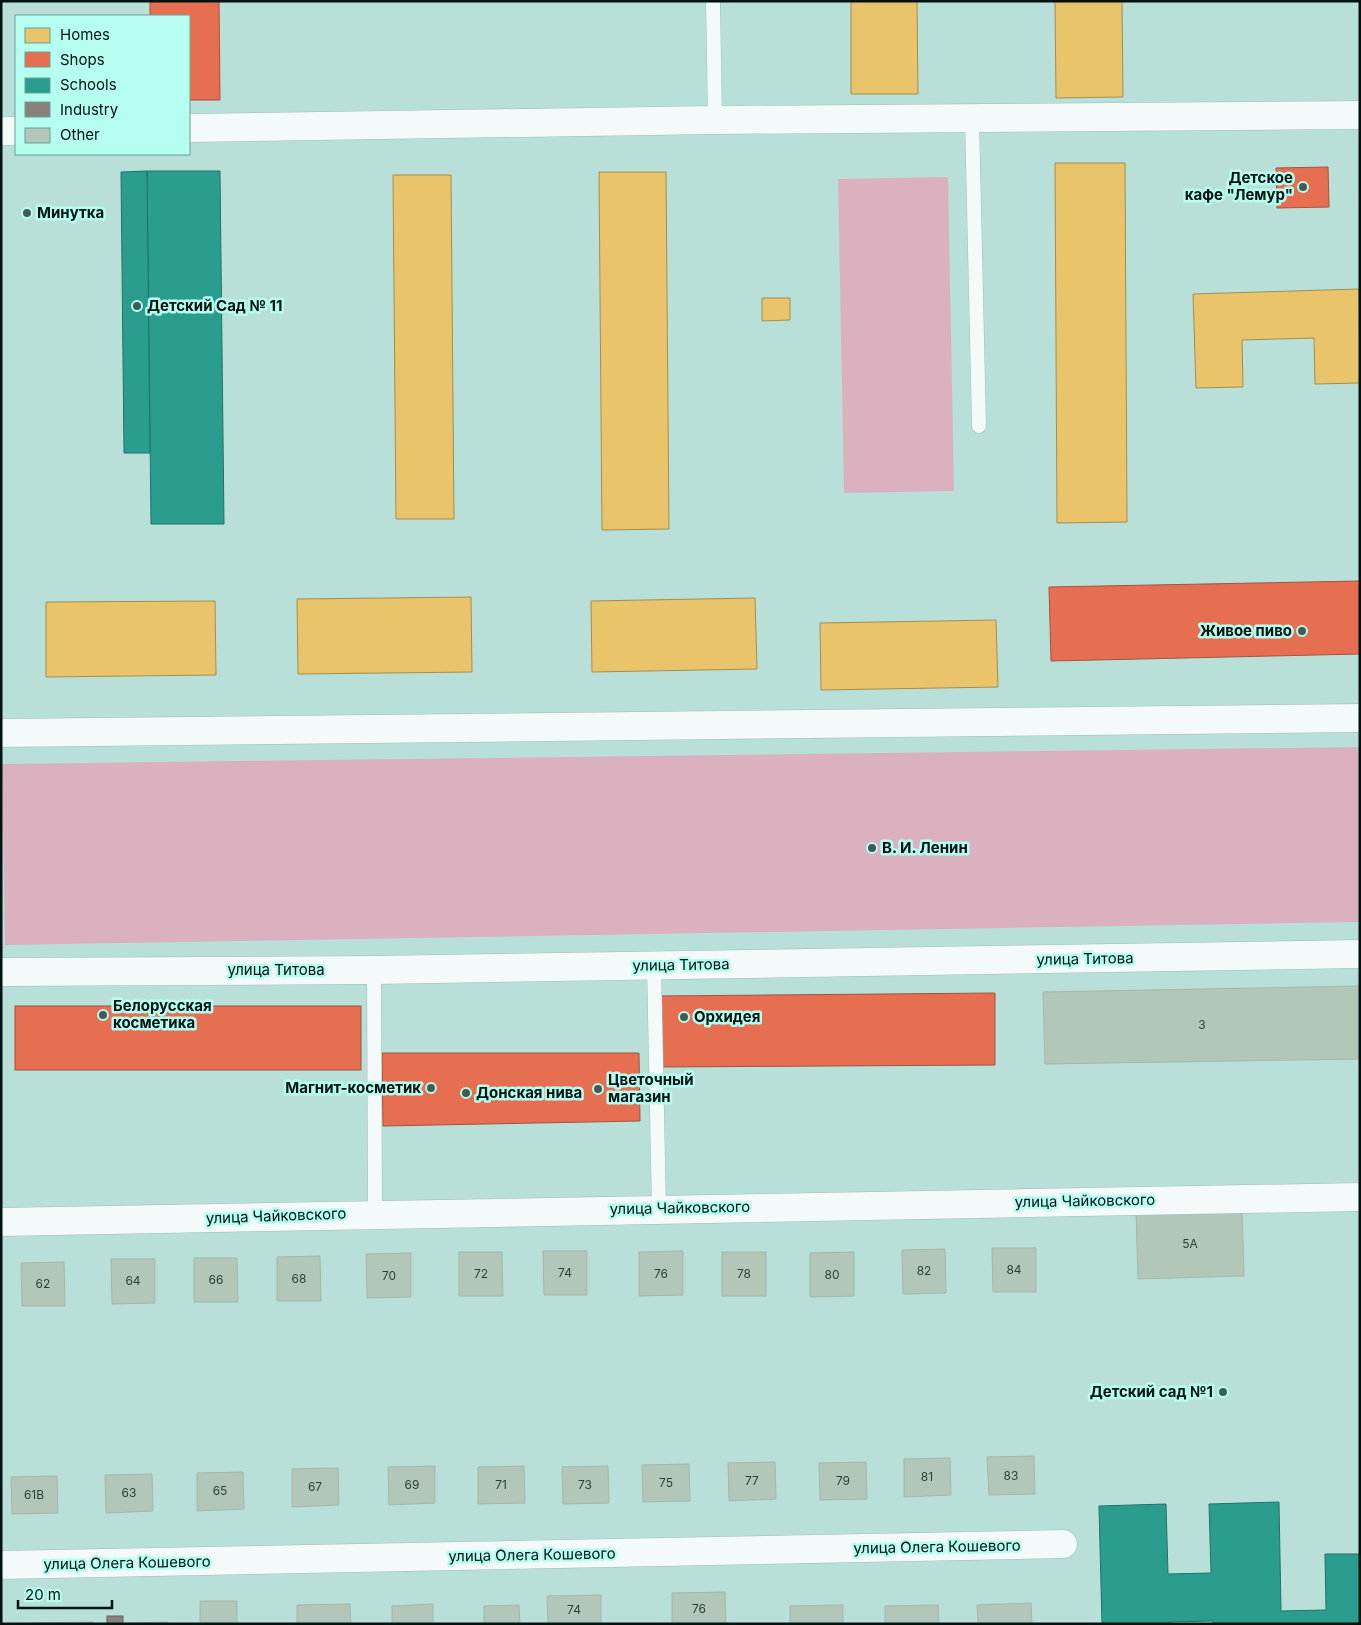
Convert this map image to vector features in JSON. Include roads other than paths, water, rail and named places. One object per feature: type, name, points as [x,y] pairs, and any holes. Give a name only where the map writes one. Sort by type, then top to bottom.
[{"type":"street","points":[[190,128],[715,120],[1360,115]]},
{"type":"street","points":[[1,131],[15,131]]},
{"type":"street","points":[[1,733],[1360,718]]},
{"type":"street","name":"улица Титова","points":[[1,972],[374,970],[1360,954]]},
{"type":"street","name":"улица Чайковского","points":[[1,1222],[1360,1196]]},
{"type":"street","name":"улица Олега Кошевого","points":[[1,1565],[1063,1544]]},
{"type":"lane","points":[[713,1],[715,120]]},
{"type":"lane","points":[[972,118],[979,426]]},
{"type":"lane","points":[[654,966],[659,1208]]},
{"type":"lane","points":[[374,970],[375,1214]]},
{"type":"place","name":"Детское кафе \"Лемур\"","points":[[1303,187]]},
{"type":"place","name":"Минутка","points":[[27,213]]},
{"type":"place","name":"Детский Сад № 11","points":[[137,306]]},
{"type":"place","name":"Живое пиво","points":[[1302,631]]},
{"type":"place","name":"В. И. Ленин","points":[[872,848]]},
{"type":"place","name":"Белорусская косметика","points":[[103,1015]]},
{"type":"place","name":"Орхидея","points":[[684,1017]]},
{"type":"place","name":"Магнит-косметик","points":[[431,1088]]},
{"type":"place","name":"Цветочный магазин","points":[[598,1089]]},
{"type":"place","name":"Донская нива","points":[[466,1093]]},
{"type":"place","name":"Детский сад №1","points":[[1223,1392]]}]
